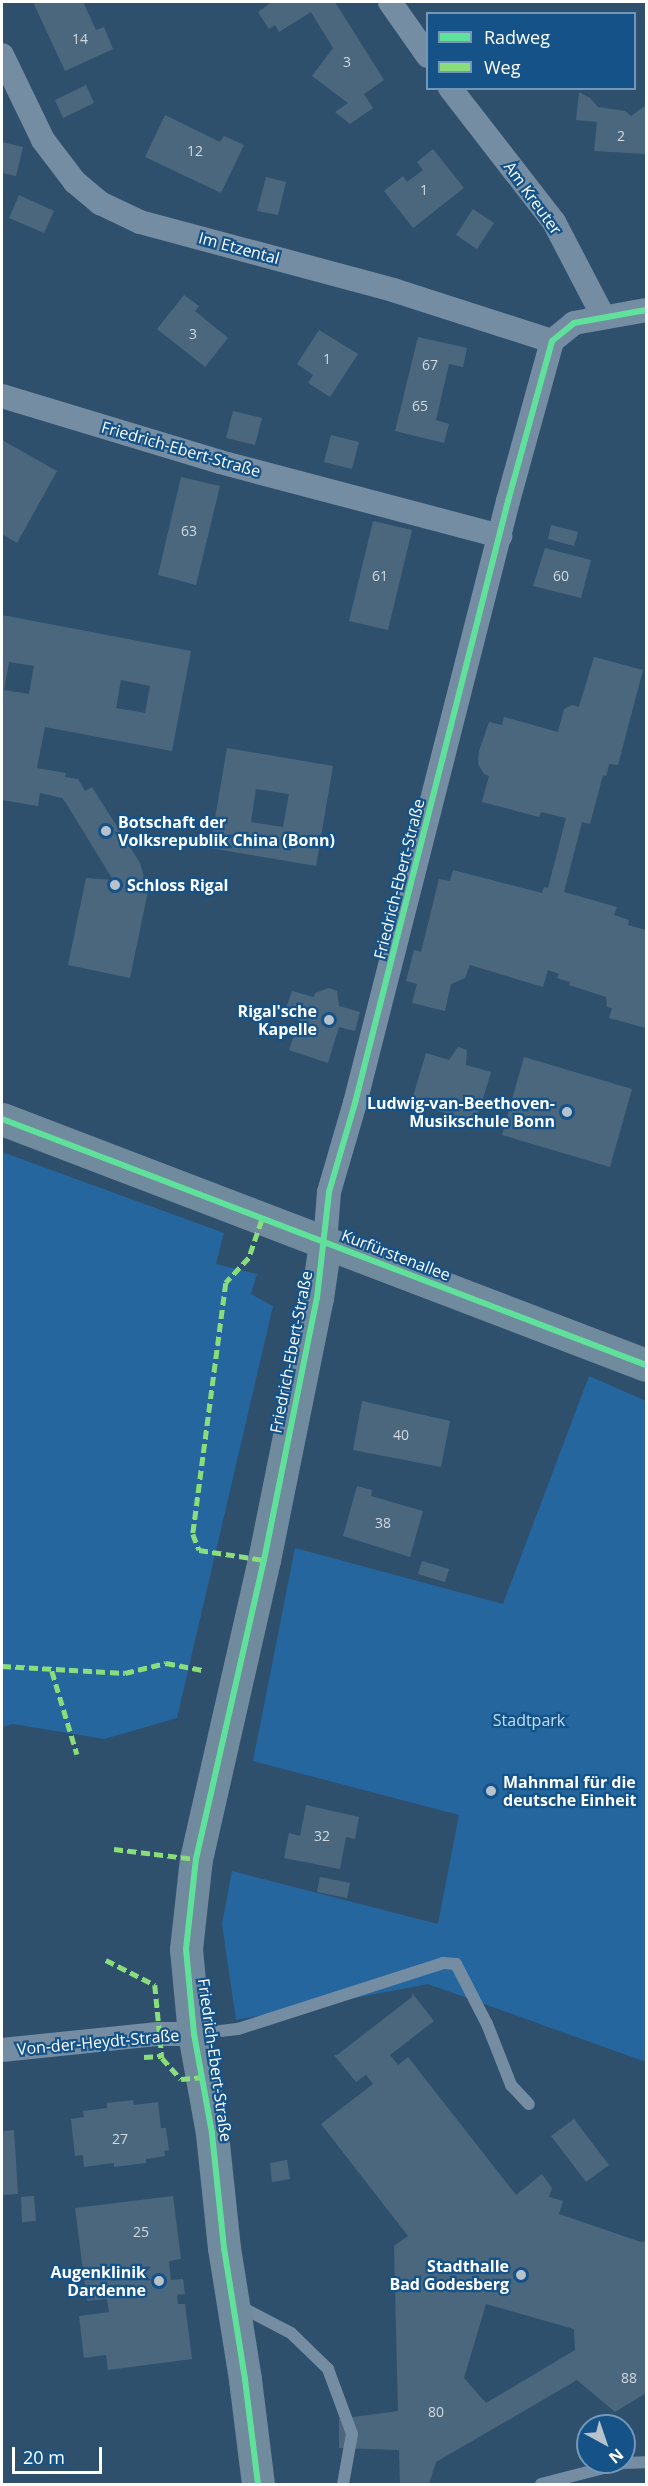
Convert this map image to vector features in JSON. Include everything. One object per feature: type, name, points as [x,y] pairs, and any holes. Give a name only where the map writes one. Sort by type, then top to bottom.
[{"type":"street","points":[[390,2],[426,53]]},
{"type":"street","name":"Im Etzental","points":[[2,55],[43,140],[75,182],[100,204],[140,222],[393,290],[552,341]]},
{"type":"street","name":"Am Kreuter","points":[[452,90],[554,222],[603,316]]},
{"type":"street","points":[[552,341],[574,323],[646,310]]},
{"type":"street","name":"Friedrich-Ebert-Straße","points":[[258,2484],[234,2303],[224,2248],[212,2133],[194,2034],[186,1949],[196,1859],[264,1560],[317,1298],[329,1192],[355,1103],[552,341]]},
{"type":"street","name":"Friedrich-Ebert-Straße","points":[[2,396],[220,462],[500,536]]},
{"type":"street","name":"Kurfürstenallee","points":[[2,1119],[646,1365]]},
{"type":"street","name":"Von-der-Heydt-Straße","points":[[2,2050],[158,2034],[194,2034]]},
{"type":"lane","points":[[194,2034],[238,2029],[443,1963],[456,1964],[487,2024],[511,2085],[529,2104]]},
{"type":"lane","points":[[234,2303],[291,2333],[328,2369],[352,2434],[343,2484]]},
{"type":"lane","points":[[541,2484],[622,2463],[646,2462]]},
{"type":"green space","points":[[2,1152],[224,1233],[216,1264],[257,1274],[251,1294],[273,1306],[177,1718],[104,1739],[13,1724],[2,1727]]},
{"type":"green space","name":"Stadtpark","points":[[589,1376],[646,1401],[646,2062],[428,1984],[236,2020],[222,1924],[232,1871],[438,1924],[459,1815],[253,1761],[295,1548],[503,1604]]},
{"type":"building","points":[[33,2],[83,2],[96,30],[104,27],[113,49],[65,71]]},
{"type":"building","points":[[272,2],[335,2],[384,80],[364,94],[373,108],[350,124],[335,112],[348,103],[312,76],[333,48],[311,12],[279,32],[275,25],[269,29],[258,12]]},
{"type":"building","points":[[86,85],[94,103],[63,118],[55,100]]},
{"type":"building","points":[[579,92],[590,98],[598,107],[625,111],[631,116],[646,105],[646,154],[594,151],[597,122],[576,120]]},
{"type":"building","points":[[165,115],[220,142],[224,136],[244,145],[221,193],[145,157]]},
{"type":"building","points":[[2,142],[23,147],[16,176],[2,173]]},
{"type":"building","points":[[433,149],[464,188],[413,228],[384,191],[403,176],[407,182],[423,170],[417,162]]},
{"type":"building","points":[[266,177],[286,182],[278,215],[257,211]]},
{"type":"building","points":[[19,195],[54,211],[44,233],[9,218]]},
{"type":"building","points":[[473,209],[494,223],[477,249],[456,235]]},
{"type":"building","points":[[184,295],[199,306],[195,311],[228,338],[205,367],[157,329]]},
{"type":"building","points":[[319,330],[358,354],[330,397],[308,383],[313,375],[297,364]]},
{"type":"building","points":[[418,337],[467,348],[463,367],[449,364],[436,420],[449,424],[444,443],[395,431]]},
{"type":"building","points":[[233,411],[262,418],[255,445],[226,438]]},
{"type":"building","points":[[331,435],[359,442],[352,469],[324,462]]},
{"type":"building","points":[[2,440],[57,471],[17,543],[2,534]]},
{"type":"building","points":[[181,477],[220,486],[196,585],[158,575]]},
{"type":"building","points":[[373,521],[412,530],[388,630],[349,621]]},
{"type":"building","points":[[551,525],[578,532],[574,546],[548,539]]},
{"type":"building","points":[[545,548],[591,560],[581,598],[533,586]]},
{"type":"building","points":[[2,615],[191,651],[172,751],[45,727],[37,768],[66,773],[65,777],[78,779],[85,791],[92,787],[140,863],[148,891],[130,978],[68,965],[86,878],[113,880],[66,803],[62,798],[40,793],[38,806],[2,800]],"holes":[[[9,662],[34,666],[29,694],[4,690]],[[121,680],[150,686],[145,713],[116,708]]]},
{"type":"building","points":[[594,657],[643,670],[618,765],[609,764],[606,776],[603,775],[590,824],[582,822],[564,892],[617,907],[614,915],[629,920],[628,925],[646,930],[646,1028],[609,1018],[612,1008],[607,1007],[606,997],[569,985],[570,982],[557,978],[559,974],[548,970],[543,987],[470,965],[465,978],[451,984],[445,1011],[412,1003],[417,984],[406,981],[414,950],[421,952],[439,879],[450,881],[453,870],[542,893],[544,887],[548,888],[566,818],[541,812],[539,817],[482,802],[489,776],[484,774],[478,764],[479,751],[489,722],[502,725],[504,717],[558,732],[564,709],[572,705],[579,707]]},
{"type":"building","points":[[227,748],[333,766],[316,866],[210,848]],"holes":[[[256,789],[289,794],[283,827],[251,822]]]},
{"type":"building","name":"Rigal'sche Kapelle","points":[[329,988],[337,991],[339,1006],[360,1012],[355,1031],[339,1027],[328,1063],[289,1050],[301,1013],[286,1008],[292,991],[314,997],[315,993]]},
{"type":"building","points":[[458,1047],[467,1050],[466,1065],[491,1072],[476,1122],[411,1103],[426,1053],[449,1060]]},
{"type":"building","name":"Ludwig-van-Beethoven- Musikschule Bonn","points":[[524,1057],[632,1089],[610,1167],[502,1135]]},
{"type":"building","points":[[362,1401],[450,1421],[441,1467],[353,1450]]},
{"type":"building","points":[[357,1486],[372,1490],[371,1496],[423,1511],[410,1557],[343,1536]]},
{"type":"building","points":[[422,1561],[449,1569],[445,1582],[418,1574]]},
{"type":"building","points":[[306,1805],[359,1817],[355,1839],[346,1837],[340,1869],[284,1858],[289,1833],[300,1836]]},
{"type":"building","points":[[320,1877],[350,1883],[347,1898],[317,1892]]},
{"type":"building","name":"Stadthalle Bad Godesberg","points":[[412,1993],[434,2021],[390,2055],[398,2065],[408,2057],[516,2195],[542,2174],[552,2188],[549,2197],[563,2201],[559,2214],[641,2242],[646,2241],[646,2393],[615,2412],[577,2380],[436,2462],[429,2484],[400,2484],[399,2450],[339,2448],[339,2419],[398,2411],[394,2246],[408,2236],[321,2124],[373,2084],[366,2075],[356,2082],[334,2055],[412,1997]],"holes":[[[486,2304],[574,2329],[575,2350],[486,2403],[464,2378]]]},
{"type":"building","points":[[133,2100],[134,2105],[158,2102],[161,2128],[166,2128],[169,2150],[164,2151],[165,2156],[146,2159],[146,2163],[114,2167],[114,2163],[84,2167],[83,2155],[75,2156],[71,2119],[84,2117],[83,2111],[107,2108],[107,2103]]},
{"type":"building","points":[[574,2119],[609,2165],[586,2182],[551,2136]]},
{"type":"building","points":[[14,2130],[18,2194],[2,2195],[2,2131]]},
{"type":"building","points":[[287,2160],[290,2179],[272,2182],[270,2163]]},
{"type":"building","points":[[34,2196],[36,2221],[22,2222],[21,2197]]},
{"type":"building","points":[[173,2196],[181,2259],[169,2261],[171,2280],[183,2279],[185,2294],[177,2295],[178,2304],[185,2304],[192,2359],[108,2370],[106,2355],[84,2358],[79,2316],[109,2312],[107,2299],[87,2301],[75,2208]]},
{"type":"marked path","points":[[262,1220],[249,1258],[226,1283],[193,1534],[199,1550],[264,1560]]},
{"type":"marked path","points":[[2,1666],[125,1673],[166,1663],[202,1670]]},
{"type":"marked path","points":[[52,1671],[77,1754]]},
{"type":"marked path","points":[[114,1849],[196,1859]]},
{"type":"marked path","points":[[106,1960],[155,1985],[162,2058],[181,2079],[202,2077]]},
{"type":"marked path","points":[[144,2057],[161,2056]]},
{"type":"cycle path","points":[[258,2484],[245,2379],[224,2248],[212,2133],[194,2034],[186,1949],[196,1859],[264,1560],[317,1298],[329,1192],[355,1103],[508,501],[552,341],[574,323],[646,310]]},
{"type":"cycle path","points":[[2,1119],[646,1365]]},
{"type":"place","name":"Botschaft der Volksrepublik China (Bonn)","points":[[106,831]]},
{"type":"place","name":"Schloss Rigal","points":[[115,885]]},
{"type":"place","name":"Rigal'sche Kapelle","points":[[329,1020]]},
{"type":"place","name":"Ludwig-van-Beethoven- Musikschule Bonn","points":[[567,1112]]},
{"type":"place","name":"Mahnmal für die deutsche Einheit","points":[[491,1791]]},
{"type":"place","name":"Stadthalle Bad Godesberg","points":[[521,2275]]},
{"type":"place","name":"Augenklinik Dardenne","points":[[159,2281]]}]
